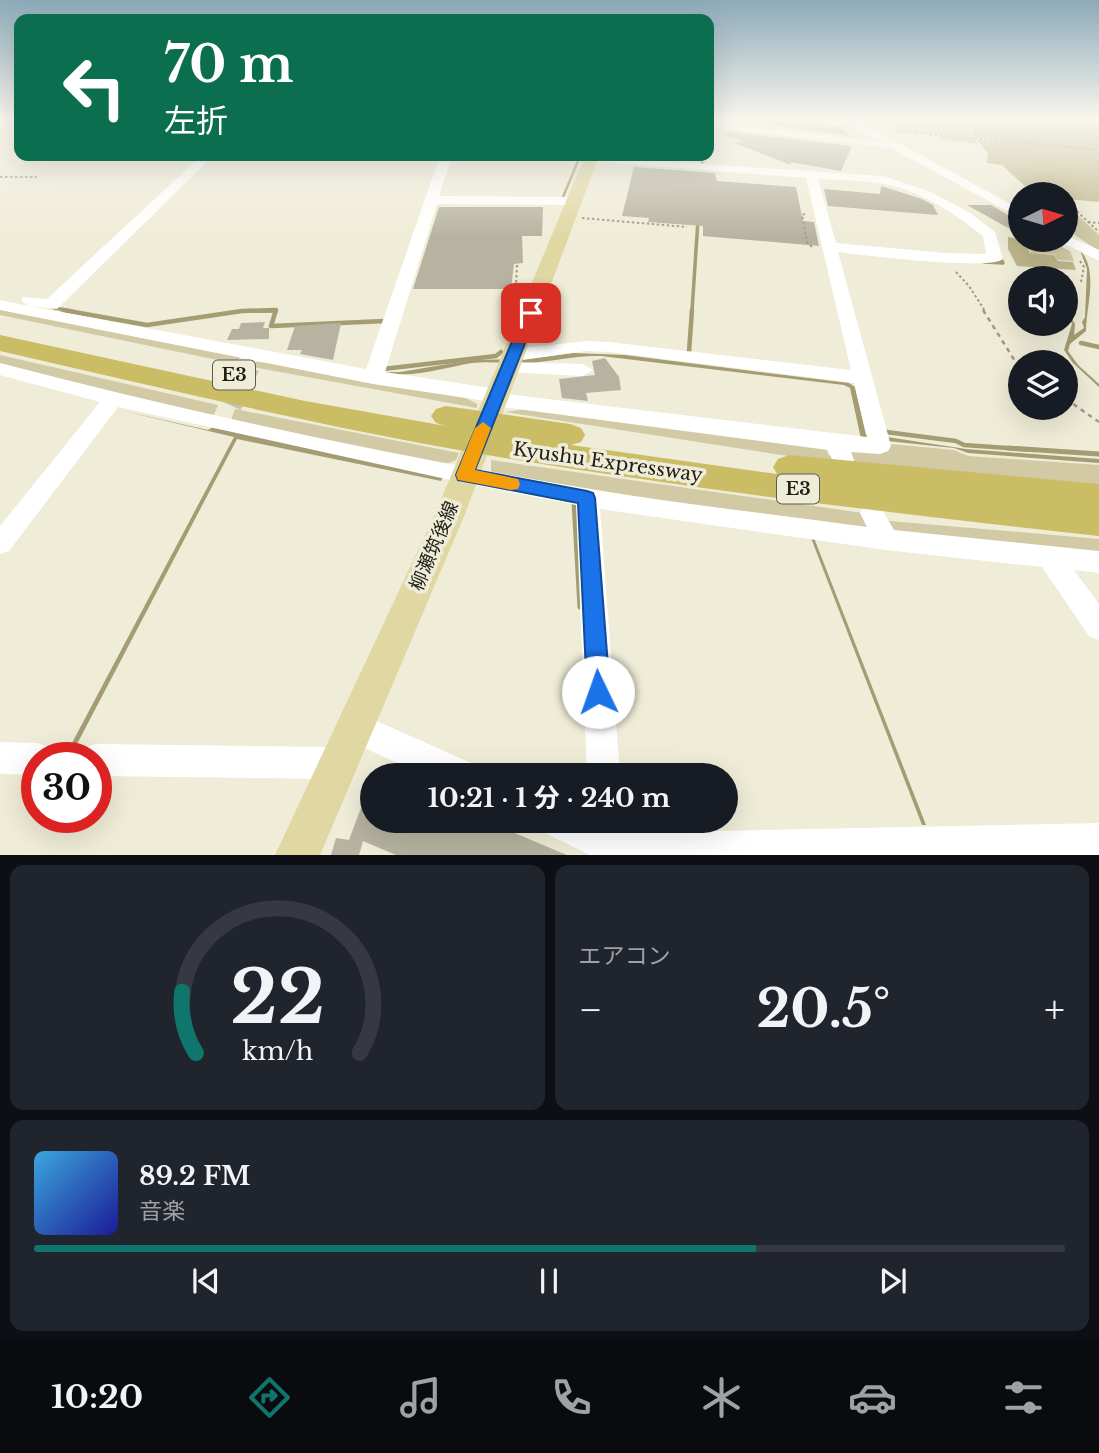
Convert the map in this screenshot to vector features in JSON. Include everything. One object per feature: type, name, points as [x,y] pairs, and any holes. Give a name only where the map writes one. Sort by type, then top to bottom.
[{"type":"highway","name":"Kyushu Expressway","points":[[0,326],[319,393],[464,430]]},
{"type":"highway","name":"Kyushu Expressway","points":[[0,343],[292,408],[464,430],[499,416],[804,469],[1099,497]]},
{"type":"highway","name":"Kyushu Expressway","points":[[499,416],[809,491],[1099,522]]},
{"type":"main road","name":"柳瀬筑後線","points":[[298,855],[335,763],[427,565],[464,475],[499,416],[512,362],[576,209],[591,161]]},
{"type":"street","points":[[918,159],[1008,208]]},
{"type":"street","points":[[0,294],[51,305],[203,161]]},
{"type":"street","points":[[374,374],[444,161]]},
{"type":"street","points":[[706,161],[811,175],[883,180],[913,187],[945,203],[990,234],[990,247],[995,259],[946,258],[829,247]]},
{"type":"street","points":[[0,305],[253,362],[374,374],[499,416],[840,452],[880,446],[811,175]]},
{"type":"street","points":[[431,200],[576,209]]},
{"type":"street","points":[[945,203],[1001,204]]},
{"type":"street","points":[[1078,245],[1099,257]]},
{"type":"street","points":[[512,362],[564,348],[609,347],[863,378]]},
{"type":"street","points":[[512,362],[583,370]]},
{"type":"street","points":[[0,369],[113,399],[228,415],[464,475],[587,498],[886,540],[1099,562]]},
{"type":"street","points":[[0,544],[113,399]]},
{"type":"street","points":[[587,498],[602,763]]},
{"type":"street","points":[[872,513],[886,540]]},
{"type":"street","points":[[1051,559],[1099,627]]},
{"type":"street","points":[[352,726],[433,763]]},
{"type":"street","points":[[0,758],[21,759]]},
{"type":"street","points":[[112,760],[335,763]]},
{"type":"street","points":[[585,833],[608,843],[1099,841]]},
{"type":"path","points":[[0,177],[37,177]]},
{"type":"path","points":[[576,209],[687,228]]},
{"type":"path","points":[[1078,212],[1099,232]]},
{"type":"path","points":[[1088,222],[1099,223]]},
{"type":"path","points":[[1076,252],[1084,267],[1082,282]]},
{"type":"path","points":[[946,258],[969,286],[1008,350]]},
{"type":"path","points":[[1078,407],[1099,422]]},
{"type":"shaded area","points":[[987,159],[1099,159],[1099,202],[1078,200],[1078,182],[1020,182],[1002,165],[987,163]]},
{"type":"shaded area","points":[[1078,215],[1099,235],[1099,251],[1078,237]]},
{"type":"shaded area","points":[[1080,250],[1086,258],[1090,278],[1086,331],[1070,344],[1068,350],[1064,350],[1068,336],[1078,336],[1078,332],[1084,328],[1082,322],[1085,317],[1087,269]]},
{"type":"shaded area","points":[[1010,252],[1054,255],[1058,261],[1073,262],[1074,266],[1017,266]]},
{"type":"shaded area","points":[[1070,252],[1074,261],[1058,260],[1054,254],[1031,253]]},
{"type":"shaded area","points":[[0,307],[241,355],[237,364],[0,315]]},
{"type":"shaded area","points":[[573,353],[625,355],[849,383],[855,387],[866,435],[871,436],[870,440],[861,439],[850,388],[844,385],[601,356],[526,363],[472,363],[416,374],[382,372],[400,372],[472,360],[528,359]]},
{"type":"shaded area","points":[[0,355],[218,405],[213,417],[0,367]]},
{"type":"shaded area","points":[[256,362],[278,363],[466,398],[477,404],[477,408],[252,367]]},
{"type":"shaded area","points":[[1078,365],[1099,384],[1099,387],[1078,368]]},
{"type":"shaded area","points":[[534,408],[824,446],[829,455],[837,457],[840,464],[505,412]]},
{"type":"shaded area","points":[[115,409],[208,430],[213,427],[443,477],[441,481],[237,439],[78,742],[73,742],[234,437]]},
{"type":"shaded area","points":[[235,409],[459,453],[456,460],[443,465],[231,420]]},
{"type":"shaded area","points":[[887,437],[966,449],[1099,459],[1099,463],[968,453],[954,448],[887,441]]},
{"type":"shaded area","points":[[890,444],[954,450],[968,456],[1099,465],[1099,486],[848,465],[841,447],[889,450]]},
{"type":"shaded area","points":[[491,460],[870,514],[881,536],[491,473]]},
{"type":"shaded area","points":[[877,517],[890,521],[1099,539],[1099,554],[887,537]]},
{"type":"shaded area","points":[[811,538],[814,538],[926,825],[922,825]]},
{"type":"building","points":[[775,159],[846,159],[841,171],[790,162],[791,165]]},
{"type":"building","points":[[634,167],[715,173],[717,181],[796,187],[803,221],[814,222],[819,246],[703,236],[703,226],[648,222],[649,218],[622,216]]},
{"type":"building","points":[[881,186],[922,199],[933,205],[938,215],[828,206],[824,189],[880,194]]},
{"type":"building","points":[[967,205],[991,205],[1008,215],[1008,228]]},
{"type":"building","points":[[439,207],[543,207],[542,236],[522,236],[523,263],[514,264],[511,289],[413,289]]},
{"type":"building","points":[[265,322],[263,328],[269,328],[269,339],[227,340],[232,329],[239,329],[241,323]]},
{"type":"building","points":[[341,323],[333,360],[300,354],[302,350],[287,350],[295,326]]},
{"type":"building","points":[[605,358],[619,377],[621,390],[586,393],[588,401],[562,398],[559,379],[595,375],[592,361]]},
{"type":"building","points":[[360,810],[360,833],[515,833],[567,855],[396,855],[363,841],[359,855],[331,855],[336,838],[349,840]]},
{"type":"waterway","points":[[563,197],[578,161]]},
{"type":"waterway","points":[[692,311],[698,220]]},
{"type":"waterway","points":[[984,262],[1003,263],[1000,257]]},
{"type":"waterway","points":[[54,308],[72,311]]},
{"type":"waterway","points":[[63,310],[147,325],[242,311]]},
{"type":"waterway","points":[[689,352],[692,310]]},
{"type":"waterway","points":[[242,311],[276,311]]},
{"type":"waterway","points":[[242,311],[276,311]]},
{"type":"waterway","points":[[276,311],[271,326],[385,321]]},
{"type":"waterway","points":[[1081,343],[1099,347]]},
{"type":"waterway","points":[[383,369],[496,356],[501,352]]},
{"type":"waterway","points":[[886,432],[956,441],[964,445],[1034,450]]},
{"type":"waterway","points":[[1008,448],[1099,454]]},
{"type":"waterway","points":[[574,502],[580,607]]},
{"type":"tunnel","points":[[232,406],[250,367]]},
{"type":"slow traffic","points":[[483,428],[464,475],[511,484]]},
{"type":"route","points":[[531,313],[464,475],[587,498],[598,692]]}]
